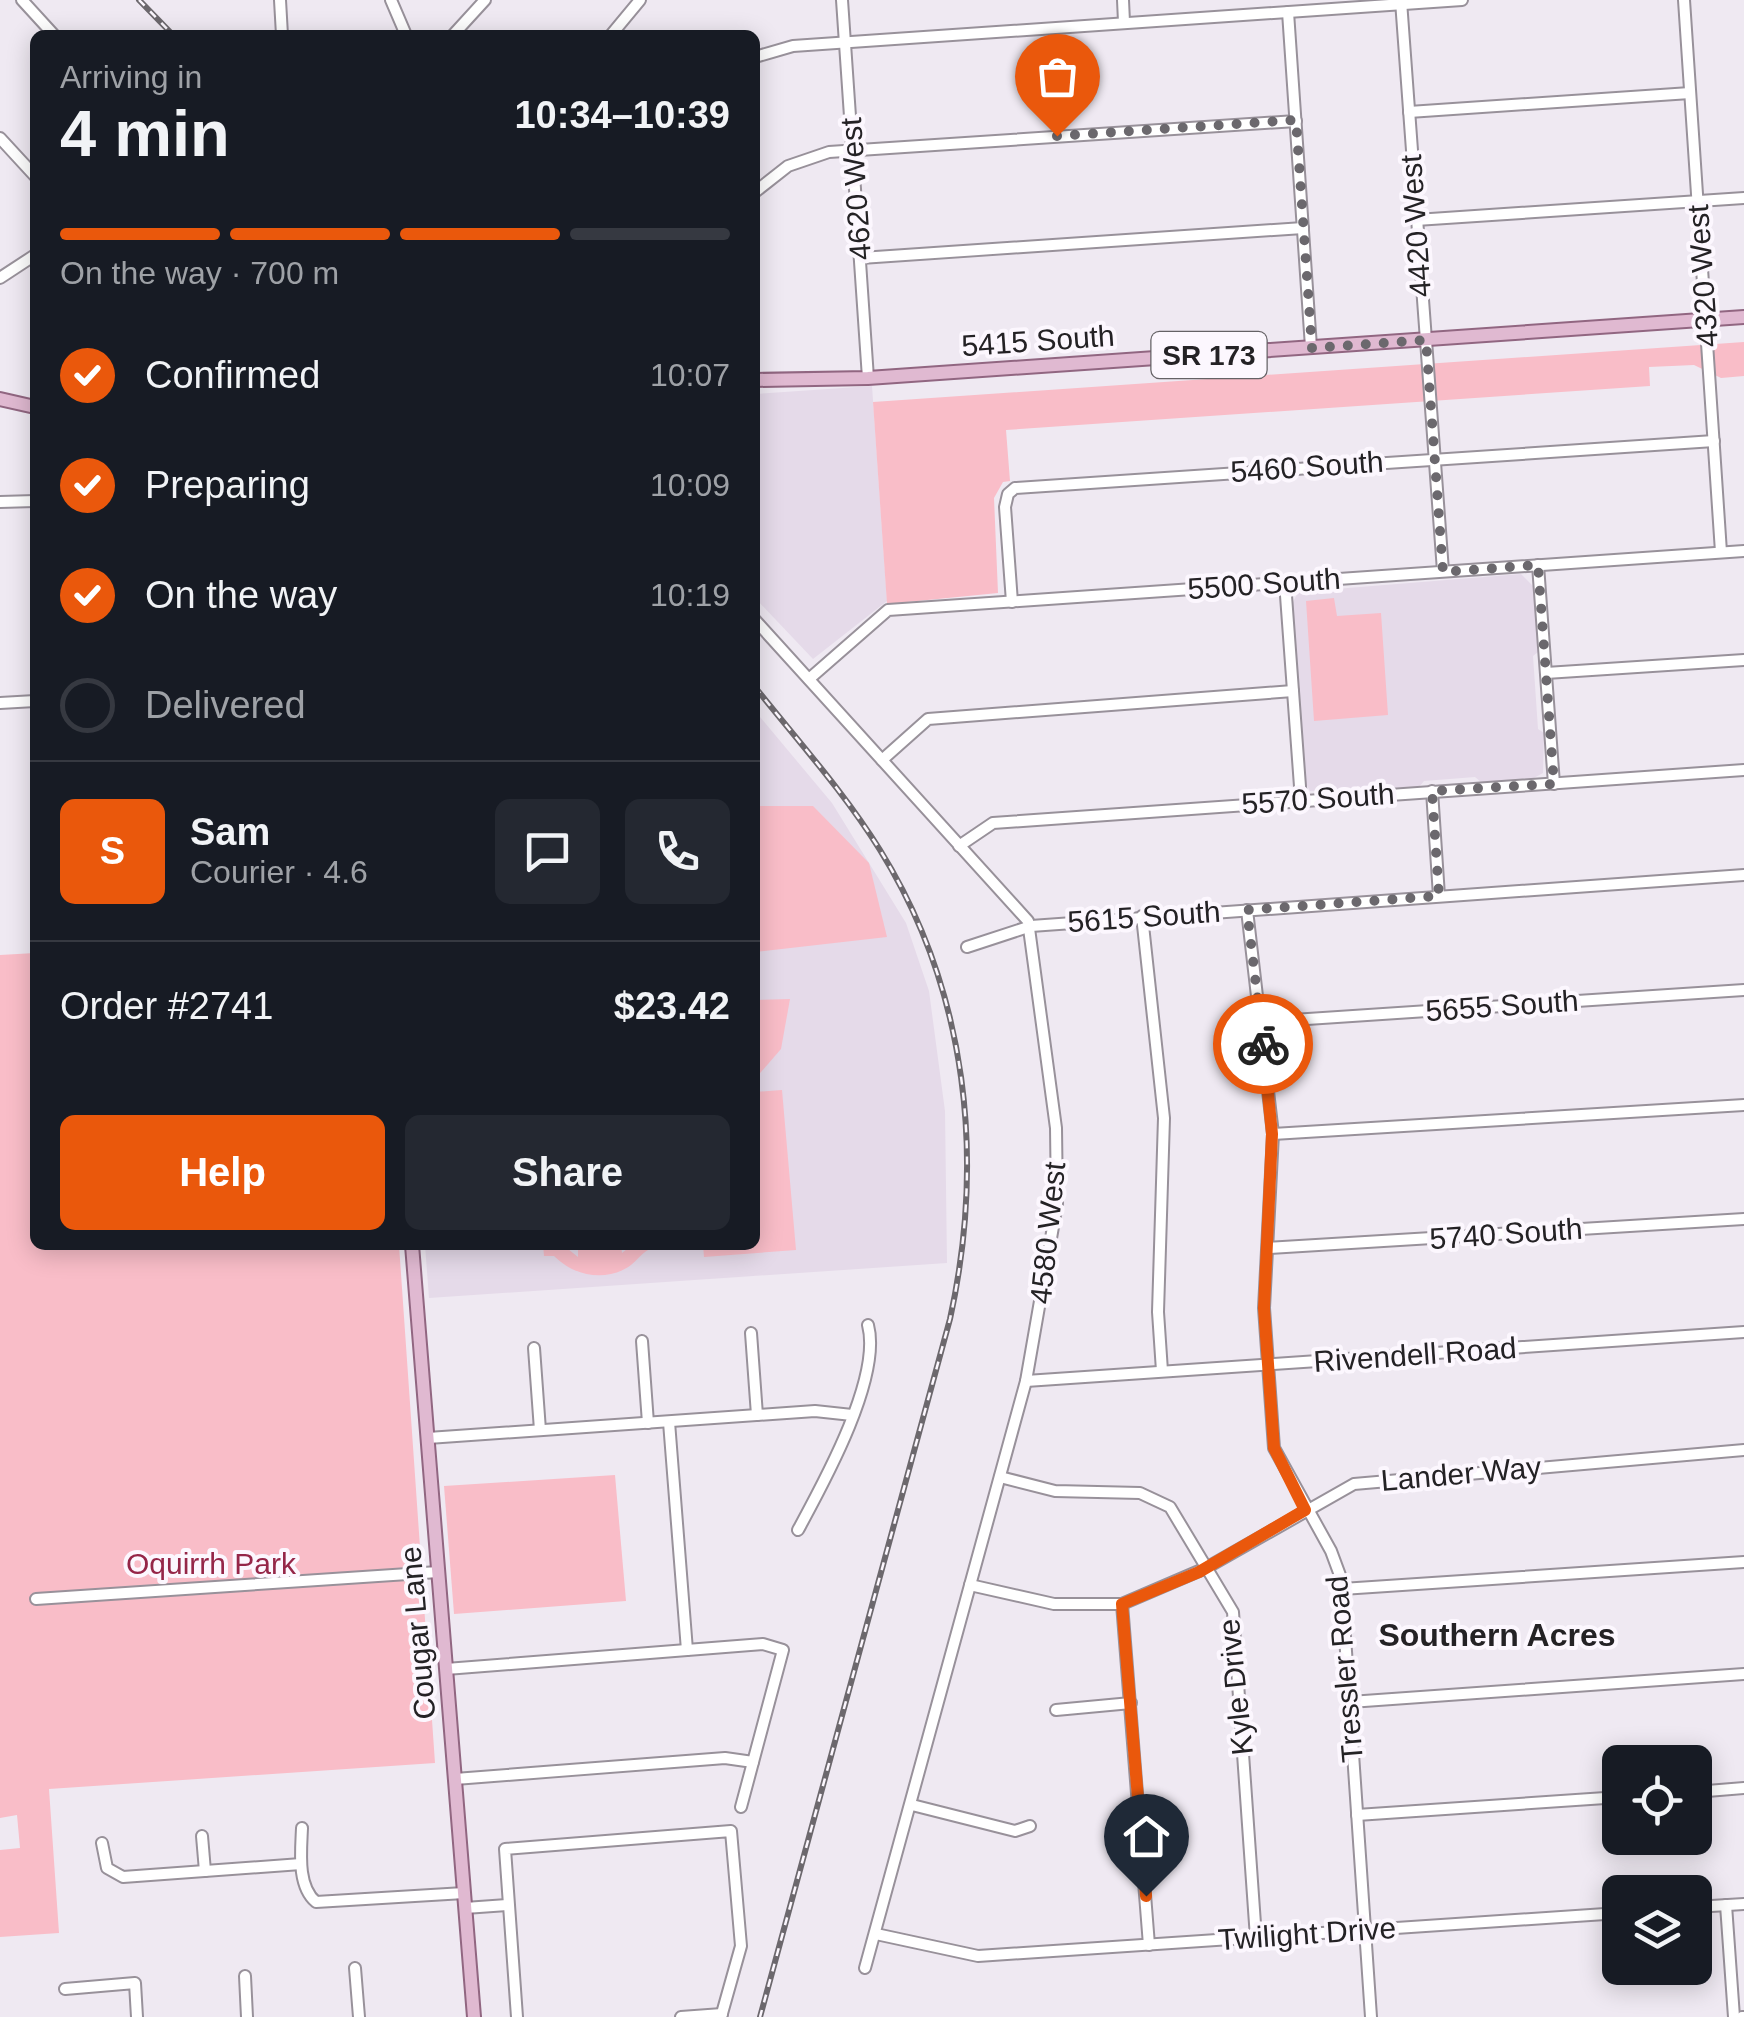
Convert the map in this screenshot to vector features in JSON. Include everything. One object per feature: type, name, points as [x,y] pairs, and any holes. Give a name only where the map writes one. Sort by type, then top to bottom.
[{"type":"main road","name":"5415 South","points":[[760,380],[868,378],[1744,317]]},
{"type":"main road","points":[[0,400],[30,406]]},
{"type":"main road","name":"Cougar Lane","points":[[412,1250],[474,2017]]},
{"type":"street","points":[[22,0],[49,30]]},
{"type":"street","points":[[280,0],[282,30]]},
{"type":"street","points":[[391,0],[404,30]]},
{"type":"street","points":[[458,30],[485,0]]},
{"type":"street","points":[[615,30],[640,0]]},
{"type":"street","name":"4620 West","points":[[842,0],[868,378]]},
{"type":"street","points":[[1123,0],[1124,22]]},
{"type":"street","points":[[760,55],[793,46],[1462,0]]},
{"type":"street","name":"4320 West","points":[[1684,0],[1721,552]]},
{"type":"street","name":"4420 West","points":[[1401,2],[1443,572]]},
{"type":"street","points":[[1288,12],[1312,348]]},
{"type":"street","points":[[1408,112],[1690,93]]},
{"type":"street","points":[[760,188],[801,159],[852,150],[1296,120]]},
{"type":"street","points":[[0,138],[30,171]]},
{"type":"street","points":[[1416,220],[1744,198]]},
{"type":"street","points":[[861,258],[1303,228]]},
{"type":"street","points":[[0,278],[30,258]]},
{"type":"street","name":"5460 South","points":[[1012,602],[1005,500],[1020,488],[1714,441]]},
{"type":"street","points":[[0,502],[30,501]]},
{"type":"street","name":"5500 South","points":[[809,679],[888,610],[1744,550]]},
{"type":"street","points":[[1538,565],[1554,784]]},
{"type":"street","points":[[1285,582],[1301,800]]},
{"type":"street","points":[[760,625],[1031,926]]},
{"type":"street","points":[[1546,673],[1744,660]]},
{"type":"street","points":[[882,760],[928,718],[1293,692]]},
{"type":"street","points":[[0,703],[30,700]]},
{"type":"street","name":"5570 South","points":[[959,846],[992,822],[1744,770]]},
{"type":"street","points":[[1432,791],[1439,896]]},
{"type":"street","name":"5615 South","points":[[967,947],[1031,926],[1744,875]]},
{"type":"street","name":"Tressler Road","points":[[1247,910],[1272,1134],[1264,1308],[1274,1448],[1331,1551],[1342,1589],[1371,2017]]},
{"type":"street","points":[[1142,916],[1164,1118],[1158,1312],[1162,1371]]},
{"type":"street","name":"4580 West","points":[[865,1968],[1026,1381],[1057,1204],[1056,1128],[1031,926]]},
{"type":"street","name":"5655 South","points":[[1261,1022],[1744,990]]},
{"type":"street","points":[[1272,1134],[1744,1104]]},
{"type":"street","name":"5740 South","points":[[1268,1248],[1744,1219]]},
{"type":"street","points":[[798,1530],[839,1455],[871,1345],[868,1325]]},
{"type":"street","name":"Rivendell Road","points":[[1026,1381],[1744,1332]]},
{"type":"street","points":[[751,1333],[756,1415]]},
{"type":"street","points":[[642,1341],[648,1423]]},
{"type":"street","points":[[534,1348],[540,1430]]},
{"type":"street","points":[[428,1438],[830,1411],[852,1416]]},
{"type":"street","points":[[669,1422],[688,1650]]},
{"type":"street","name":"Lander Way","points":[[970,1584],[1054,1604],[1122,1604],[1206,1568],[1354,1484],[1744,1450]]},
{"type":"street","name":"Kyle Drive","points":[[1000,1476],[1055,1491],[1140,1492],[1152,1497],[1180,1519],[1233,1612],[1256,1938]]},
{"type":"street","points":[[1342,1589],[1744,1562]]},
{"type":"street","points":[[36,1599],[438,1572]]},
{"type":"street","points":[[1122,1604],[1150,1945]]},
{"type":"street","points":[[446,1669],[764,1644],[784,1650],[741,1807]]},
{"type":"street","points":[[1350,1702],[1744,1674]]},
{"type":"street","points":[[1056,1710],[1131,1703]]},
{"type":"street","points":[[455,1779],[725,1758],[753,1762]]},
{"type":"street","points":[[1712,1791],[1744,1788]]},
{"type":"street","points":[[1357,1815],[1602,1798]]},
{"type":"street","points":[[912,1805],[1015,1831],[1030,1826]]},
{"type":"street","points":[[302,1828],[307,1892],[316,1902],[464,1893]]},
{"type":"street","points":[[516,2017],[505,1849],[731,1831],[741,1946],[722,2016],[681,2017]]},
{"type":"street","points":[[202,1836],[205,1871]]},
{"type":"street","points":[[102,1843],[110,1872],[122,1877],[302,1864]]},
{"type":"street","points":[[1712,1906],[1744,1904]]},
{"type":"street","points":[[465,1908],[508,1905]]},
{"type":"street","points":[[1726,1905],[1734,2017]]},
{"type":"street","name":"Twilight Drive","points":[[876,1934],[978,1956],[1602,1913]]},
{"type":"street","points":[[355,1968],[358,2017]]},
{"type":"street","points":[[244,1976],[248,2017]]},
{"type":"street","points":[[65,1988],[135,1984],[137,2017]]},
{"type":"shaded area","points":[[872,386],[887,601],[813,659],[760,603],[760,394]]},
{"type":"shaded area","points":[[1521,574],[1534,587],[1538,652],[1533,656],[1538,729],[1544,733],[1543,773],[1532,779],[1481,782],[1475,777],[1424,781],[1419,787],[1310,791],[1305,782],[1292,604],[1298,592]]},
{"type":"shaded area","points":[[760,717],[832,803],[906,923],[929,991],[945,1111],[947,1263],[429,1298],[425,1250],[760,1250]]},
{"type":"green space","points":[[1744,342],[1744,376],[1721,378],[1694,365],[1649,367],[1650,386],[1006,430],[1010,481],[1003,482],[994,498],[998,593],[887,604],[873,402]]},
{"type":"green space","points":[[1334,598],[1337,616],[1381,613],[1388,715],[1314,721],[1306,601]]},
{"type":"green space","points":[[760,806],[813,806],[869,863],[887,937],[760,951]]},
{"type":"green space","name":"Oquirrh Park","points":[[30,953],[30,1250],[399,1250],[435,1763],[49,1789],[59,1933],[0,1937],[0,1850],[20,1848],[17,1815],[0,1818],[0,955]]},
{"type":"green space","points":[[790,999],[781,1049],[760,1073],[760,1000]]},
{"type":"green space","points":[[782,1090],[796,1250],[704,1257],[703,1250],[760,1250],[760,1092]]},
{"type":"green space","points":[[543,1250],[569,1250],[578,1257],[578,1250],[649,1250],[621,1271],[601,1275],[581,1272],[554,1256],[544,1256]]},
{"type":"green space","points":[[615,1475],[626,1601],[454,1614],[444,1486]]},
{"type":"railway","points":[[139,0],[168,30]]},
{"type":"railway","points":[[760,693],[851,808],[910,904],[950,1019],[961,1078],[966,1138],[961,1259],[950,1319],[760,2017]]},
{"type":"way so far","points":[[1057,136],[1296,120],[1312,348],[1426,340],[1443,572],[1538,565],[1554,784],[1432,791],[1439,896],[1247,910],[1263,1044]]},
{"type":"district","name":"Southern Acres","points":[[1497,1635]]},
{"type":"route","points":[[1146,1896],[1122,1604],[1199,1572],[1305,1510],[1274,1448],[1264,1308],[1272,1134],[1263,1044]]}]
